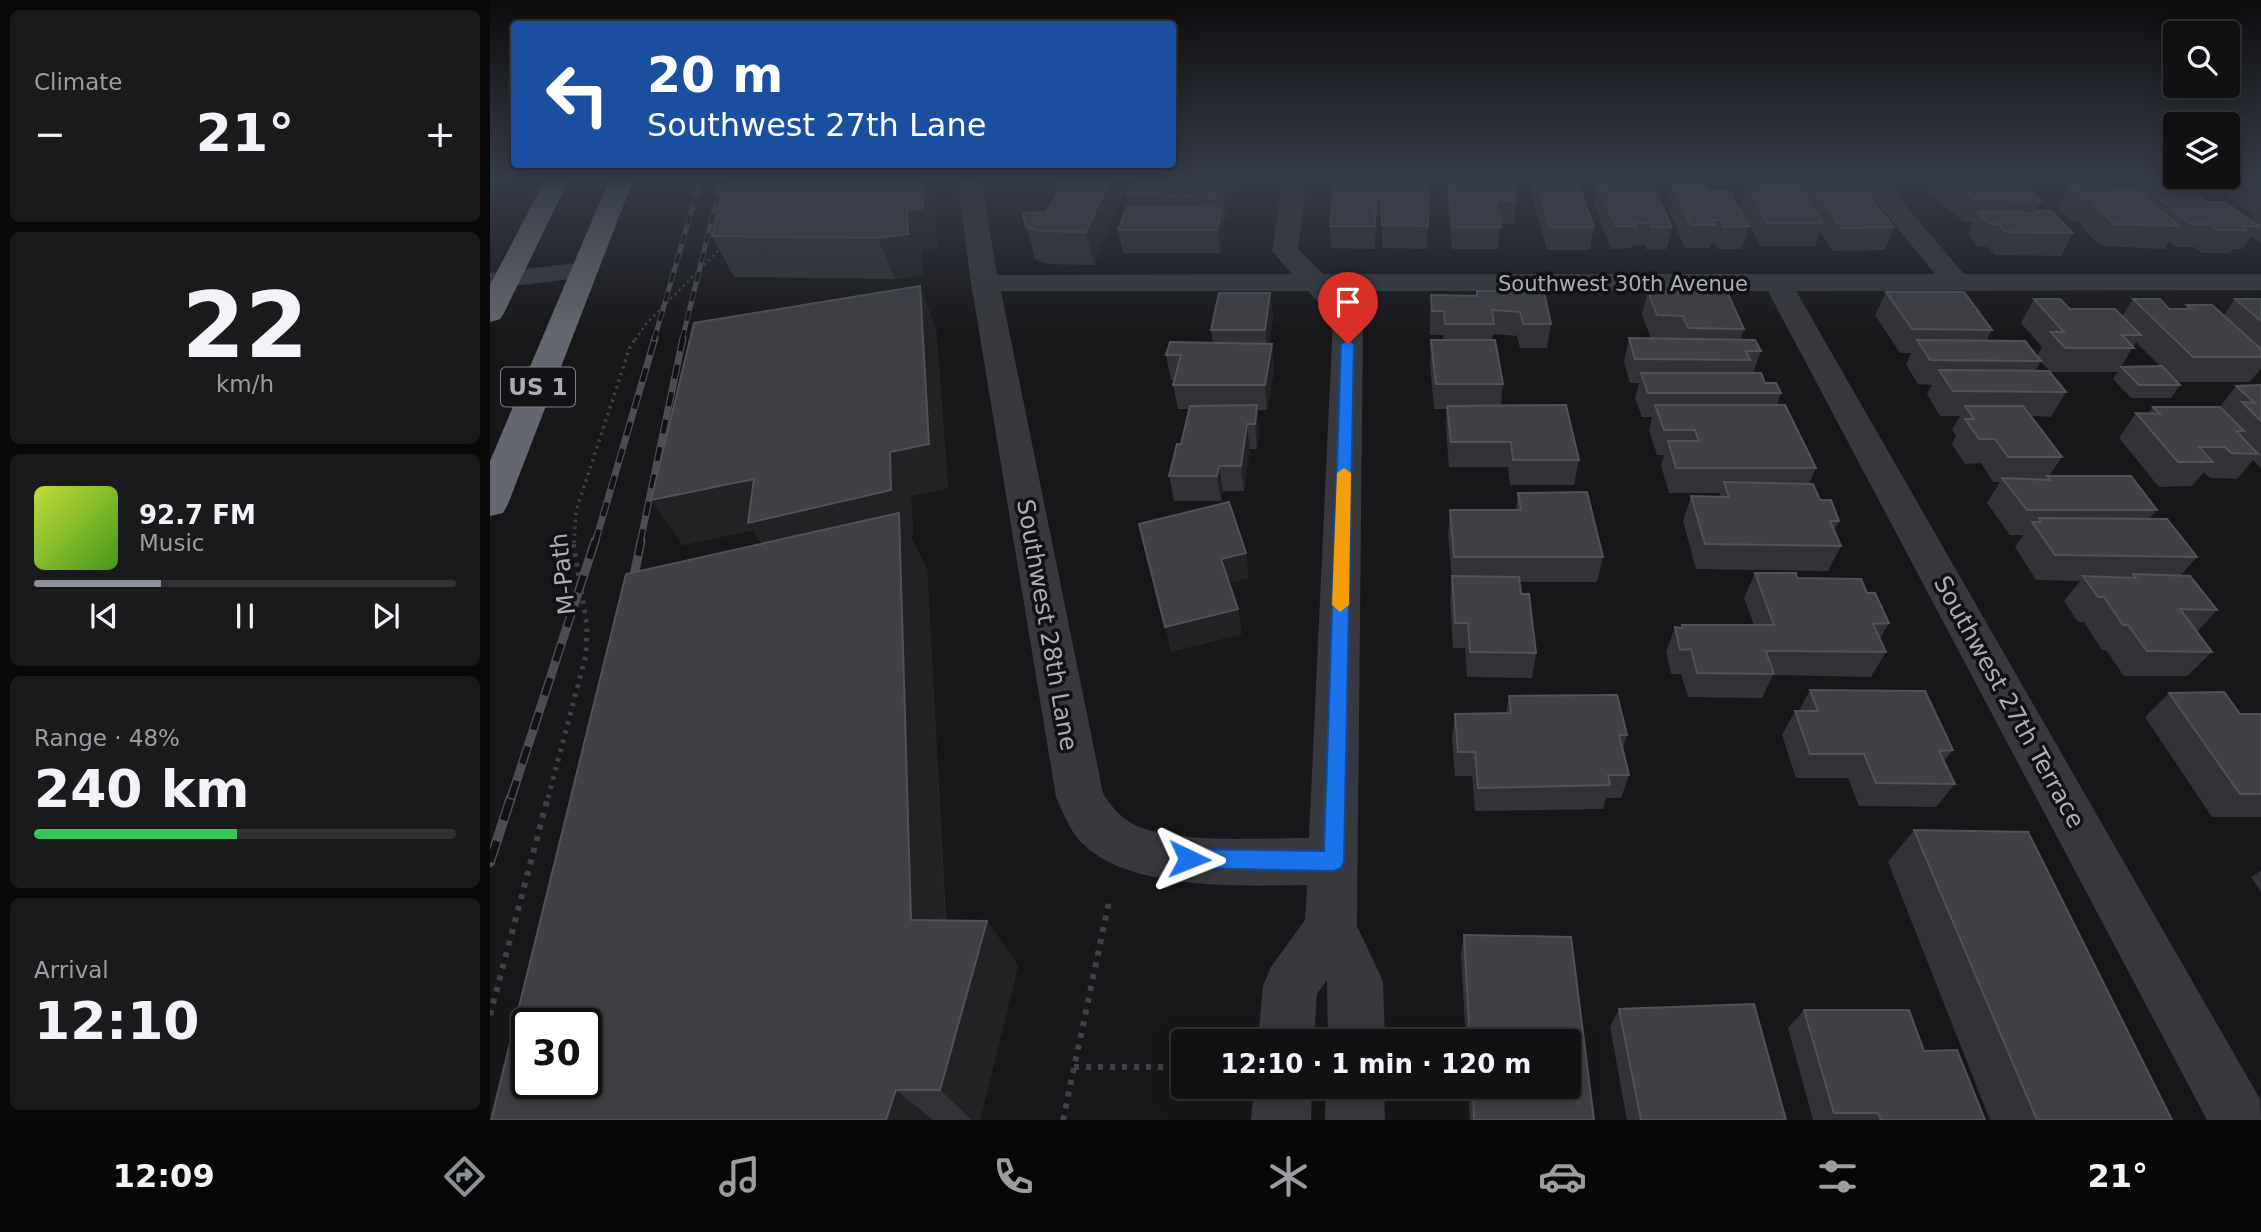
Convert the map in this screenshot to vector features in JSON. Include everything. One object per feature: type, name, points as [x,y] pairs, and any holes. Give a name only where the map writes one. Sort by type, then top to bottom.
[{"type":"highway","points":[[490,313],[498,280],[527,230]]},
{"type":"highway","name":"US 1","points":[[490,504],[601,230]]},
{"type":"street","name":"Southwest 28th Lane","points":[[977,230],[1080,797],[1101,830],[1132,848],[1170,858],[1334,861]]},
{"type":"street","points":[[1288,230],[1285,251],[1348,316],[1331,929],[1356,981],[1356,1029]]},
{"type":"street","points":[[1913,230],[1956,282]]},
{"type":"street","points":[[498,280],[585,271]]},
{"type":"street","name":"Southwest 30th Avenue","points":[[985,283],[2261,282]]},
{"type":"street","name":"Southwest 27th Terrace","points":[[1778,284],[2239,1120]]},
{"type":"street","points":[[1287,1029],[1290,986],[1331,929]]},
{"type":"street","points":[[1281,1120],[1282,1099]]},
{"type":"street","points":[[1355,1099],[1355,1120]]},
{"type":"path","name":"M-Path","points":[[490,1015],[586,655],[587,626],[573,538],[576,511],[630,347],[646,324],[723,245]]},
{"type":"path","points":[[1063,1120],[1110,897]]},
{"type":"path","points":[[1074,1067],[1171,1067]]},
{"type":"building","points":[[713,230],[908,230],[908,234],[878,238],[712,236]]},
{"type":"building","points":[[1037,230],[1087,230],[1086,232]]},
{"type":"building","points":[[2004,230],[2070,230],[2073,233]]},
{"type":"building","points":[[920,286],[929,444],[890,452],[891,490],[748,523],[754,479],[651,500],[694,323]]},
{"type":"building","points":[[1477,291],[1544,292],[1551,324],[1523,324],[1520,312],[1492,310],[1494,324],[1445,324],[1444,311],[1432,311],[1431,295],[1477,296]]},
{"type":"building","points":[[1648,291],[1727,292],[1744,329],[1688,328],[1683,316],[1657,315]]},
{"type":"building","points":[[1886,292],[1964,292],[1992,330],[1912,329]]},
{"type":"building","points":[[1219,293],[1270,293],[1265,330],[1211,330]]},
{"type":"building","points":[[2034,299],[2060,299],[2070,309],[2115,309],[2141,335],[2122,335],[2134,348],[2065,348],[2051,332],[2064,332]]},
{"type":"building","points":[[2133,299],[2160,299],[2169,309],[2192,309],[2187,305],[2212,305],[2261,349],[2261,357],[2193,357]]},
{"type":"building","points":[[2235,299],[2261,299],[2261,321]]},
{"type":"building","points":[[1629,338],[1755,340],[1761,351],[1746,351],[1750,360],[1635,359]]},
{"type":"building","points":[[1431,340],[1495,340],[1503,384],[1436,384]]},
{"type":"building","points":[[1917,340],[2025,341],[2041,361],[1930,360]]},
{"type":"building","points":[[1170,342],[1272,344],[1265,385],[1173,385],[1181,355],[1166,355]]},
{"type":"building","points":[[2162,366],[2180,385],[2139,385],[2121,367]]},
{"type":"building","points":[[1939,370],[2049,371],[2066,392],[1953,391]]},
{"type":"building","points":[[1641,373],[1761,373],[1765,383],[1776,383],[1781,393],[1648,393]]},
{"type":"building","points":[[2261,385],[2261,421],[2242,402],[2255,403],[2236,386]]},
{"type":"building","points":[[1257,405],[1255,424],[1247,424],[1241,466],[1219,466],[1217,476],[1169,476],[1177,444],[1181,444],[1190,406]]},
{"type":"building","points":[[1566,405],[1579,460],[1513,460],[1511,442],[1451,442],[1447,406]]},
{"type":"building","points":[[1655,405],[1785,405],[1816,468],[1676,468],[1668,441],[1699,441],[1695,430],[1664,430]]},
{"type":"building","points":[[1965,406],[2023,406],[2062,457],[2008,457],[1995,439],[1979,439],[1965,419],[1974,419]]},
{"type":"building","points":[[2153,407],[2220,407],[2244,431],[2236,431],[2258,454],[2231,453],[2225,447],[2199,447],[2213,462],[2178,462],[2136,413],[2160,414]]},
{"type":"building","points":[[2047,476],[2131,476],[2157,510],[2027,510],[2002,478],[2050,480]]},
{"type":"building","points":[[1724,482],[1813,484],[1820,500],[1831,500],[1839,521],[1830,521],[1841,546],[1705,544],[1691,496],[1729,497]]},
{"type":"building","points":[[1587,492],[1603,557],[1454,557],[1450,510],[1521,510],[1518,493]]},
{"type":"building","points":[[1229,502],[1246,553],[1221,559],[1238,609],[1165,627],[1139,524]]},
{"type":"building","points":[[899,513],[911,920],[987,921],[940,1090],[896,1090],[886,1120],[491,1120],[511,1039],[511,1099],[602,1099],[602,1008],[519,1008],[626,574]]},
{"type":"building","points":[[2039,518],[2167,519],[2197,557],[2055,555],[2032,522],[2041,522]]},
{"type":"building","points":[[1755,573],[1796,573],[1797,578],[1861,579],[1867,593],[1875,593],[1889,623],[1873,624],[1886,652],[1766,651],[1774,674],[1697,673],[1691,649],[1680,650],[1675,627],[1774,625]]},
{"type":"building","points":[[2133,574],[2190,576],[2217,610],[2180,609],[2212,652],[2147,651],[2128,625],[2123,625],[2104,597],[2098,597],[2083,576],[2136,578]]},
{"type":"building","points":[[1452,576],[1519,577],[1521,594],[1529,594],[1536,653],[1470,652],[1468,623],[1455,623]]},
{"type":"building","points":[[1810,690],[1925,691],[1953,750],[1939,751],[1955,784],[1876,783],[1864,754],[1810,754],[1795,711],[1818,711]]},
{"type":"building","points":[[2224,692],[2240,714],[2261,714],[2261,794],[2240,794],[2169,693]]},
{"type":"building","points":[[1617,695],[1627,735],[1619,735],[1629,775],[1608,775],[1610,785],[1478,788],[1475,752],[1458,752],[1455,714],[1511,713],[1509,696]]},
{"type":"building","points":[[1914,830],[2028,832],[2172,1120],[2037,1120]]},
{"type":"building","points":[[1464,935],[1571,937],[1594,1120],[1474,1120],[1473,1099],[1581,1099],[1581,1029],[1469,1029]]},
{"type":"building","points":[[1754,1004],[1786,1120],[1641,1120],[1619,1009]]},
{"type":"building","points":[[1804,1010],[1909,1010],[1924,1051],[1957,1050],[1985,1120],[1881,1120],[1878,1113],[1834,1113]]},
{"type":"railway","points":[[654,340],[686,230]]},
{"type":"railway","points":[[682,340],[709,230]]},
{"type":"railway","points":[[595,543],[655,338]]},
{"type":"railway","points":[[640,543],[683,338]]},
{"type":"railway","points":[[511,798],[595,541]]},
{"type":"railway","points":[[631,591],[641,541]]},
{"type":"railway","points":[[490,862],[511,797]]},
{"type":"slow traffic","points":[[1340,605],[1344,473]]},
{"type":"route","points":[[1189,859],[1334,861],[1348,344]]}]
